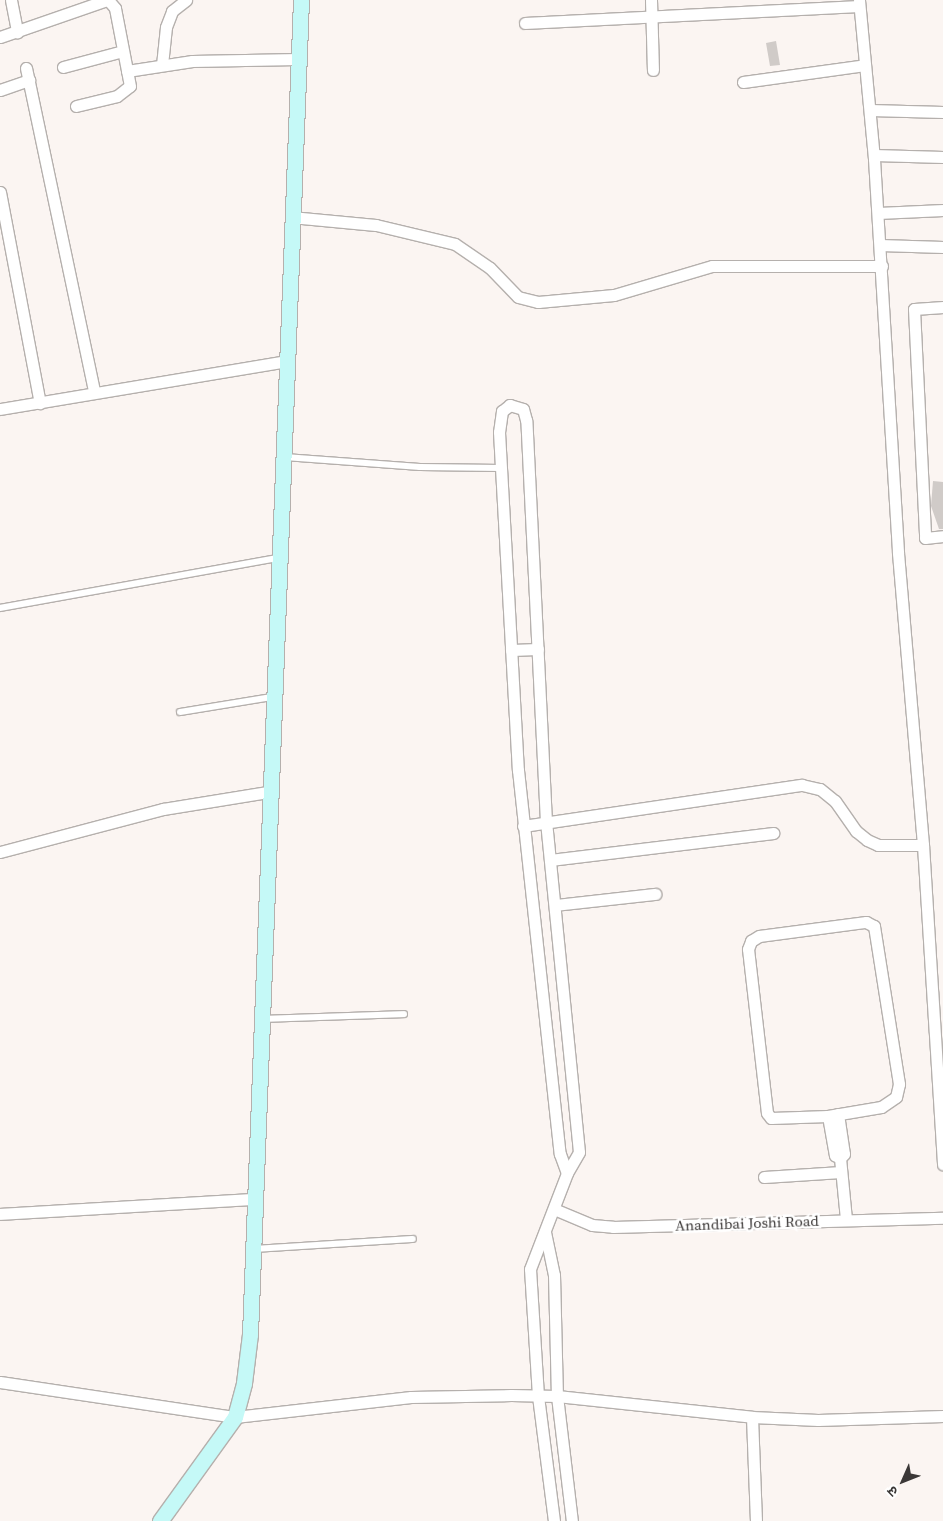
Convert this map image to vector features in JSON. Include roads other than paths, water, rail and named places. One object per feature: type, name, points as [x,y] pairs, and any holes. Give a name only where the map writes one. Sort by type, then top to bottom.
[{"type":"street","points":[[11,0],[17,32]]},
{"type":"street","points":[[0,36],[17,32],[89,2],[107,0],[115,8],[130,86],[117,96],[76,106]]},
{"type":"street","points":[[162,65],[166,27],[172,11],[186,0]]},
{"type":"street","points":[[160,1521],[235,1417],[244,1382],[249,1343],[262,1020],[268,792],[301,0]]},
{"type":"street","points":[[651,0],[654,70]]},
{"type":"street","points":[[525,24],[859,3],[874,155],[898,553],[923,844],[943,1164]]},
{"type":"street","points":[[63,67],[123,52]]},
{"type":"street","points":[[127,71],[192,61],[298,59]]},
{"type":"street","points":[[743,82],[865,65]]},
{"type":"street","points":[[26,68],[94,392]]},
{"type":"street","points":[[0,90],[28,80]]},
{"type":"street","points":[[870,110],[943,112]]},
{"type":"street","points":[[874,155],[943,157]]},
{"type":"street","points":[[0,192],[40,403]]},
{"type":"street","points":[[878,213],[943,210]]},
{"type":"street","points":[[291,217],[376,225],[455,244],[490,268],[518,297],[538,302],[614,295],[712,266],[882,266]]},
{"type":"street","points":[[880,245],[943,247]]},
{"type":"street","points":[[943,307],[914,310],[925,538],[943,536]]},
{"type":"street","points":[[0,410],[94,392],[286,361]]},
{"type":"street","points":[[554,1521],[538,1396],[530,1269],[567,1173],[579,1152],[546,822],[526,420],[523,409],[518,405],[506,406],[499,420],[511,650],[523,826],[560,1154],[567,1173]]},
{"type":"street","points":[[511,650],[538,649]]},
{"type":"street","points":[[523,826],[802,785],[820,789],[835,800],[856,831],[867,840],[878,845],[923,844]]},
{"type":"street","points":[[0,852],[163,809],[268,792]]},
{"type":"street","points":[[550,860],[773,834]]},
{"type":"street","points":[[555,905],[655,894]]},
{"type":"street","points":[[866,922],[874,926],[899,1084],[896,1097],[890,1104],[833,1115],[777,1120],[767,1113],[748,949],[751,941],[759,936],[866,922]]},
{"type":"street","points":[[833,1115],[840,1156],[846,1219]]},
{"type":"street","points":[[764,1177],[841,1172]]},
{"type":"street","points":[[0,1214],[255,1199]]},
{"type":"street","name":"Anandibai Joshi Road","points":[[554,1209],[592,1225],[612,1228],[846,1219],[943,1218]]},
{"type":"street","points":[[545,1232],[554,1275],[557,1396],[572,1521]]},
{"type":"street","points":[[0,1382],[235,1417],[411,1397],[538,1396],[557,1396],[752,1417],[818,1420],[943,1416]]},
{"type":"street","points":[[752,1417],[756,1521]]},
{"type":"lane","points":[[283,457],[420,467],[501,468]]},
{"type":"lane","points":[[0,608],[278,558]]},
{"type":"lane","points":[[180,712],[272,697]]},
{"type":"lane","points":[[262,1020],[404,1014]]},
{"type":"lane","points":[[253,1250],[413,1239]]}]
